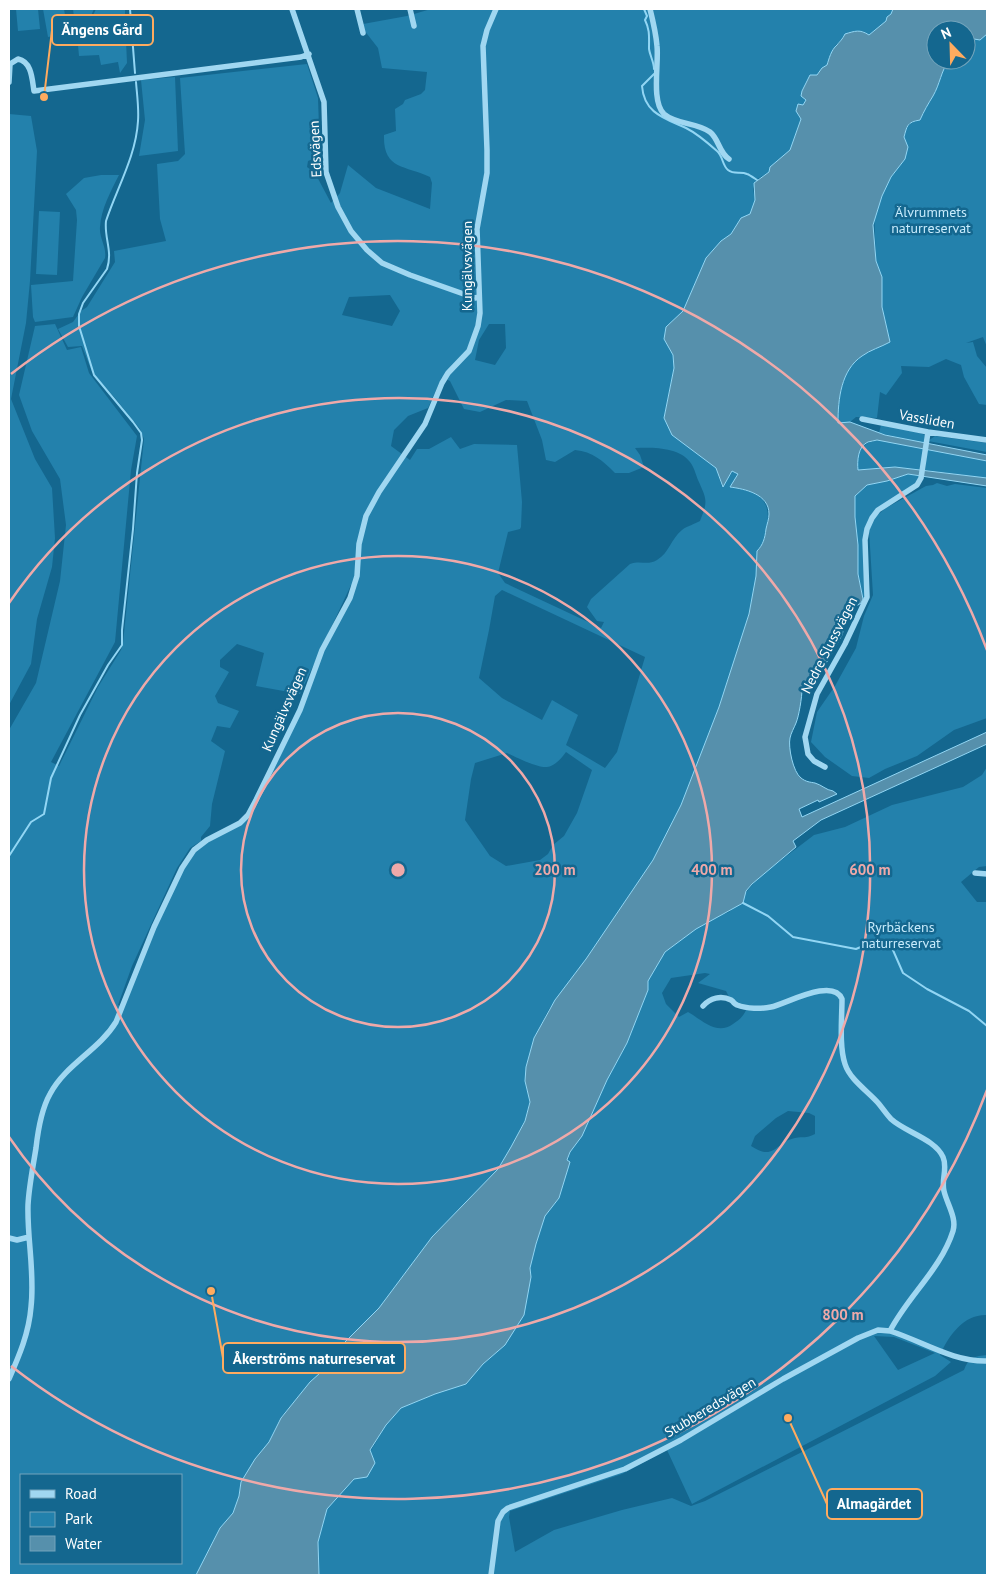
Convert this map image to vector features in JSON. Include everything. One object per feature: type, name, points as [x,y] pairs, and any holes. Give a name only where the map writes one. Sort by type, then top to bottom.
[{"type":"street","name":"Edsvägen","points":[[292,9],[324,102],[326,172],[338,207],[351,231],[367,250],[382,263],[475,298],[479,297]]},
{"type":"street","points":[[357,9],[363,33]]},
{"type":"street","points":[[410,9],[414,26]]},
{"type":"street","name":"Kungälvsvägen","points":[[9,1379],[21,1351],[31,1308],[32,1279],[28,1206],[38,1133],[50,1094],[62,1076],[110,1032],[116,1022],[154,927],[182,868],[194,850],[207,840],[240,822],[248,815],[300,710],[322,650],[350,598],[357,576],[359,544],[366,516],[379,492],[425,424],[442,382],[469,351],[478,326],[480,313],[477,229],[487,172],[483,46],[487,30],[496,9]]},
{"type":"street","points":[[650,9],[657,46],[657,96],[660,108],[671,118],[696,125],[708,131],[715,137],[725,157],[729,160]]},
{"type":"street","points":[[9,82],[10,64],[18,59],[24,61],[30,67],[34,91],[301,57],[309,54]]},
{"type":"street","name":"Vassliden","points":[[862,419],[928,432],[987,440]]},
{"type":"street","name":"Nedre Slussvägen","points":[[824,767],[814,761],[808,754],[805,737],[817,694],[845,644],[867,597],[865,540],[867,529],[875,514],[918,485],[921,478],[928,432]]},
{"type":"street","points":[[976,873],[987,874]]},
{"type":"street","points":[[704,1006],[712,999],[723,998],[742,1006],[767,1008],[813,993],[835,991],[839,994],[842,999],[845,1065],[852,1077],[892,1119],[940,1152],[945,1163],[944,1190],[955,1223],[953,1232],[938,1261],[904,1306],[890,1331],[952,1355],[973,1361],[987,1361]]},
{"type":"street","points":[[9,1238],[16,1240],[30,1237]]},
{"type":"street","name":"Stubberedsvägen","points":[[491,1575],[498,1521],[503,1512],[508,1508],[625,1469],[681,1440],[775,1383],[858,1338],[878,1330],[890,1331]]},
{"type":"green space","points":[[16,9],[38,9],[40,29],[18,31]]},
{"type":"green space","points":[[43,9],[64,9],[68,33],[48,37]]},
{"type":"green space","points":[[73,9],[94,9],[80,40],[77,41]]},
{"type":"green space","points":[[96,9],[125,9],[125,15],[80,43]]},
{"type":"green space","points":[[431,9],[893,9],[886,21],[869,35],[863,31],[850,32],[836,45],[827,66],[817,75],[807,80],[802,91],[806,100],[803,105],[798,105],[796,111],[801,119],[790,150],[770,167],[769,172],[756,180],[753,189],[755,200],[750,215],[741,218],[731,234],[721,241],[706,258],[683,311],[666,327],[664,339],[673,355],[674,368],[664,418],[690,448],[716,468],[722,487],[733,471],[738,474],[730,487],[754,493],[760,497],[767,508],[767,526],[763,542],[757,551],[756,576],[749,614],[719,707],[681,805],[653,860],[586,959],[549,1009],[534,1038],[526,1067],[525,1081],[530,1101],[525,1120],[511,1147],[498,1169],[432,1237],[379,1308],[335,1352],[330,1364],[310,1383],[281,1417],[269,1442],[255,1459],[241,1482],[239,1496],[233,1513],[220,1528],[196,1575],[9,1575],[9,730],[36,683],[60,581],[66,525],[60,479],[32,431],[19,395],[35,326],[55,324],[67,350],[81,347],[89,373],[137,436],[131,470],[115,642],[51,762],[59,766],[98,687],[121,650],[123,643],[144,439],[140,429],[92,372],[82,346],[68,347],[58,329],[73,322],[81,311],[87,307],[115,262],[114,251],[166,241],[160,219],[157,164],[178,161],[185,154],[180,78],[307,64],[318,98],[320,156],[308,161],[307,167],[315,173],[331,203],[340,193],[348,165],[376,188],[430,209],[432,183],[430,177],[404,168],[392,161],[387,155],[384,135],[396,131],[395,109],[403,104],[405,100],[421,94],[425,90],[427,72],[382,68],[378,48],[364,30],[363,24],[407,16]],"holes":[[[390,295],[400,311],[392,326],[342,315],[349,297]],[[489,324],[505,324],[506,348],[495,365],[475,360],[479,340]],[[442,377],[450,381],[464,409],[480,412],[506,400],[527,401],[542,440],[546,460],[555,462],[575,450],[597,457],[615,473],[629,473],[644,467],[640,455],[635,448],[657,448],[679,453],[693,466],[705,496],[704,509],[700,521],[682,530],[657,560],[650,563],[630,564],[591,599],[587,607],[597,621],[604,622],[601,628],[505,583],[498,573],[508,532],[520,529],[521,527],[522,502],[517,445],[474,444],[460,449],[451,437],[429,449],[417,449],[410,460],[391,446],[394,430],[408,416],[428,408]],[[351,585],[356,586],[323,652],[249,816],[195,851],[183,869],[155,928],[124,1008],[118,1005],[132,966],[177,868],[190,848],[201,841],[201,837],[210,826],[212,804],[225,751],[211,741],[217,726],[230,728],[239,711],[218,703],[215,696],[229,672],[220,667],[220,660],[237,644],[264,653],[256,686],[300,694]],[[502,590],[645,657],[617,752],[605,768],[566,745],[578,715],[552,700],[542,720],[502,698],[479,678],[495,596]],[[566,752],[592,770],[577,813],[564,836],[540,860],[506,866],[490,856],[465,820],[475,763],[507,753],[532,764],[547,767],[555,763]]]},
{"type":"green space","points":[[125,18],[127,63],[120,73],[118,62],[101,65],[99,55],[79,56],[78,45]]},
{"type":"green space","name":"Älvrummets naturreservat","points":[[987,34],[987,347],[983,337],[966,343],[973,342],[977,356],[987,368],[987,405],[979,404],[964,377],[961,365],[946,359],[929,367],[901,366],[902,373],[886,395],[880,392],[877,418],[856,417],[850,422],[838,423],[840,395],[849,369],[865,354],[890,342],[882,307],[882,277],[876,261],[874,211],[891,177],[905,159],[904,140],[906,129],[909,125],[920,120],[934,94],[943,70],[976,70],[976,38],[980,40]]},
{"type":"green space","points":[[175,77],[178,151],[139,156],[145,120],[141,80]]},
{"type":"green space","points":[[9,114],[31,116],[37,151],[26,323],[11,399],[35,459],[52,488],[55,538],[52,567],[37,619],[31,664],[9,705]]},
{"type":"green space","points":[[101,175],[119,175],[102,214],[100,231],[105,258],[82,297],[73,317],[35,322],[31,285],[73,281],[77,220],[76,210],[66,194],[84,178]]},
{"type":"green space","points":[[39,211],[60,212],[57,275],[36,274]]},
{"type":"green space","points":[[881,425],[915,431],[925,435],[924,443],[879,433]]},
{"type":"green space","points":[[935,436],[987,443],[987,452],[928,441]]},
{"type":"green space","points":[[880,440],[924,449],[921,470],[895,467],[857,470],[861,449],[868,443]]},
{"type":"green space","points":[[927,449],[987,461],[987,478],[925,470]]},
{"type":"green space","points":[[908,474],[920,476],[920,481],[878,510],[867,529],[867,597],[863,599],[858,574],[855,496],[867,485]]},
{"type":"green space","points":[[937,483],[947,486],[955,484],[987,488],[987,718],[954,730],[917,756],[885,769],[869,778],[852,776],[825,757],[811,742],[817,712],[835,686],[856,648],[864,616],[873,595],[869,530],[875,517],[886,508],[926,486]]},
{"type":"green space","name":"Ryrbäckens naturreservat","points":[[987,767],[987,866],[979,867],[961,882],[977,902],[987,902],[987,1315],[971,1318],[958,1327],[940,1355],[951,1362],[935,1376],[692,1504],[667,1450],[622,1474],[510,1511],[509,1517],[515,1552],[554,1530],[622,1510],[672,1498],[691,1506],[705,1501],[964,1370],[972,1358],[987,1355],[987,1575],[319,1575],[318,1542],[327,1509],[354,1479],[386,1425],[401,1408],[466,1384],[483,1364],[505,1345],[531,1277],[530,1268],[545,1216],[559,1198],[570,1152],[582,1135],[607,1080],[627,1043],[648,990],[648,981],[665,952],[696,929],[716,917],[729,912],[759,877],[814,835],[845,827],[892,805],[963,787],[982,775]],"holes":[[[705,973],[710,974],[698,983],[726,991],[730,999],[746,1010],[739,1020],[727,1027],[715,1028],[688,1012],[679,1017],[666,1004],[662,993],[671,978]],[[788,1111],[809,1113],[815,1116],[815,1134],[788,1140],[770,1152],[765,1152],[751,1146],[755,1136],[776,1118]],[[874,1336],[894,1337],[935,1353],[898,1370]]]},
{"type":"water","points":[[893,9],[987,9],[987,34],[980,40],[976,39],[976,20],[926,20],[926,70],[944,70],[920,120],[910,123],[907,127],[904,137],[908,147],[905,159],[891,177],[882,196],[873,225],[876,261],[882,277],[882,307],[890,342],[865,354],[849,369],[840,395],[838,423],[850,422],[885,435],[987,455],[987,461],[877,440],[868,442],[860,450],[858,470],[895,467],[987,478],[987,486],[908,474],[867,485],[855,496],[858,574],[863,599],[861,603],[843,617],[842,623],[845,624],[842,635],[824,667],[813,682],[802,689],[798,716],[790,742],[790,753],[798,775],[837,794],[799,809],[802,817],[987,732],[987,744],[821,820],[793,841],[796,847],[752,884],[746,891],[743,903],[696,929],[665,952],[648,981],[648,990],[627,1043],[607,1080],[582,1136],[570,1152],[567,1160],[570,1162],[559,1198],[545,1216],[536,1244],[530,1268],[531,1277],[524,1315],[505,1345],[483,1364],[466,1384],[401,1408],[386,1425],[370,1450],[375,1463],[367,1477],[354,1479],[327,1509],[318,1542],[319,1575],[196,1575],[220,1528],[233,1513],[239,1496],[241,1482],[255,1459],[269,1442],[281,1418],[310,1382],[330,1364],[335,1352],[379,1308],[432,1237],[498,1169],[525,1121],[530,1102],[525,1081],[526,1067],[534,1038],[555,1000],[586,959],[653,860],[681,805],[719,707],[749,614],[756,576],[757,551],[764,538],[769,514],[768,507],[761,497],[749,491],[730,487],[738,474],[732,471],[723,487],[716,468],[672,435],[664,418],[674,368],[673,355],[664,339],[666,327],[683,311],[706,258],[721,241],[731,234],[741,218],[750,214],[755,200],[754,183],[769,172],[770,167],[790,150],[801,119],[796,111],[798,104],[803,105],[806,100],[801,96],[810,75],[817,75],[827,65],[833,49],[845,34],[857,31],[869,35],[886,21],[887,17]]},
{"type":"waterway","points":[[130,9],[135,73]]},
{"type":"waterway","points":[[642,9],[644,9],[647,16],[645,20],[654,69]]},
{"type":"waterway","points":[[654,74],[642,86],[647,103],[651,109],[690,130],[706,142],[719,153],[728,170],[745,173],[757,180]]},
{"type":"waterway","points":[[9,856],[31,822],[44,814],[51,778],[80,715],[108,665],[122,645],[137,473],[142,440],[141,433],[133,422],[94,375],[79,326],[79,314],[83,303],[107,269],[109,262],[106,221],[130,159],[137,134],[136,82]]},
{"type":"waterway","points":[[743,903],[768,916],[793,937],[856,949],[875,941],[889,941],[903,973],[927,989],[969,1011],[987,1026]]},
{"type":"place","name":"Ängens Gård","points":[[44,97]]},
{"type":"place","name":"Åkerströms naturreservat","points":[[211,1291]]},
{"type":"place","name":"Almagärdet","points":[[788,1418]]}]
